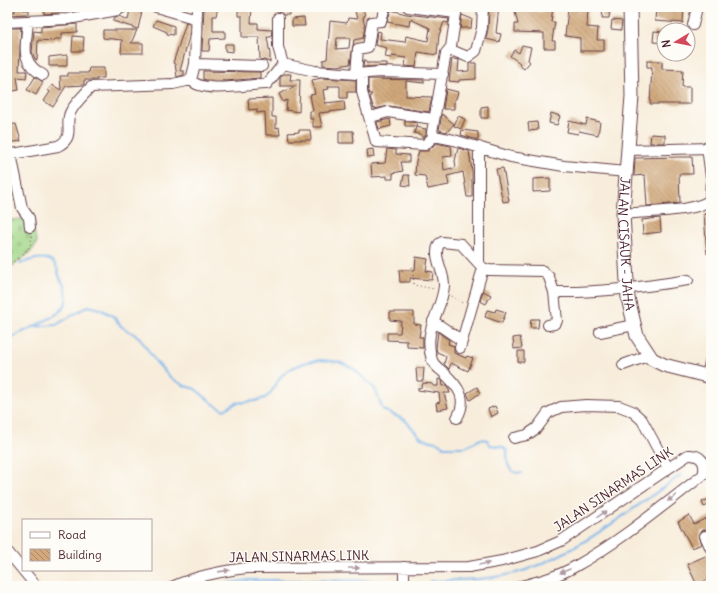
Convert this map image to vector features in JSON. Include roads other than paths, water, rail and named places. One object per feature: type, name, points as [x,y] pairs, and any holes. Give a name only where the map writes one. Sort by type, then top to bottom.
[{"type":"main road","points":[[630,7],[631,60]]},
{"type":"main road","points":[[631,60],[635,46],[634,7]]},
{"type":"main road","name":"JALAN CISAUK - JAHA","points":[[631,60],[632,96],[623,214],[627,290],[634,324],[637,336],[656,362],[709,376]]},
{"type":"street","points":[[7,22],[68,19],[118,10],[123,7]]},
{"type":"street","points":[[156,7],[197,19]]},
{"type":"street","points":[[191,80],[195,64],[197,7]]},
{"type":"street","points":[[385,7],[381,21],[372,22],[368,48],[358,49],[359,74],[362,92],[375,140],[378,142],[426,145],[434,136]]},
{"type":"street","points":[[408,7],[456,10],[451,50]]},
{"type":"street","points":[[694,22],[697,7]]},
{"type":"street","points":[[451,50],[468,57],[476,51],[482,28],[480,8]]},
{"type":"street","points":[[278,18],[278,47],[284,64]]},
{"type":"street","points":[[28,22],[26,59],[33,70],[43,75]]},
{"type":"street","points":[[434,136],[432,132],[433,119],[446,53],[451,50]]},
{"type":"street","points":[[195,64],[262,66]]},
{"type":"street","points":[[284,64],[315,70],[359,74],[380,72],[443,74]]},
{"type":"street","points":[[191,80],[197,85],[230,88],[240,85],[267,84],[284,64]]},
{"type":"street","points":[[30,227],[28,218],[22,208],[9,154],[58,146],[65,143],[68,137],[70,113],[91,87],[173,84],[191,80]]},
{"type":"street","points":[[370,117],[388,112],[433,119]]},
{"type":"street","points":[[434,136],[479,147],[511,157],[564,166],[626,172]]},
{"type":"street","points":[[433,321],[460,344],[481,265],[479,147]]},
{"type":"street","points":[[623,214],[704,205],[710,200],[711,177],[709,147],[628,150]]},
{"type":"street","points":[[457,418],[462,409],[460,393],[456,386],[433,363],[429,348],[433,321],[444,286],[437,252],[439,244],[442,242],[461,244],[481,265],[543,272],[549,277],[554,292],[557,321],[554,324],[548,325]]},
{"type":"street","points":[[554,292],[581,293],[627,290],[688,280]]},
{"type":"street","points":[[600,332],[634,324]]},
{"type":"street","points":[[623,366],[650,355]]},
{"type":"street","points":[[709,376],[711,358]]},
{"type":"street","points":[[514,438],[527,435],[537,428],[548,413],[562,407],[586,405],[619,406],[632,411],[642,420],[668,468]]},
{"type":"street","name":"JALAN SINARMAS LINK","points":[[174,586],[189,579],[219,572],[247,568],[469,567],[502,561],[538,551],[561,541],[688,455],[695,454],[702,459],[706,468],[703,475],[609,545],[575,567],[547,579],[521,586]]},
{"type":"street","points":[[704,536],[711,549]]},
{"type":"street","points":[[7,551],[22,569]]},
{"type":"street","points":[[404,568],[404,586]]},
{"type":"street","points":[[24,571],[36,586]]},
{"type":"waterway","points":[[20,264],[38,259],[47,259],[52,261],[56,266],[66,291],[67,298],[63,309],[35,326]]},
{"type":"waterway","points":[[7,342],[12,337],[33,327],[56,325],[88,306],[100,309],[113,316],[122,327],[139,337],[156,362],[171,378],[185,386],[195,389],[215,405],[224,410],[236,403],[255,401],[265,398],[270,394],[281,376],[292,368],[307,362],[321,360],[339,362],[354,369],[375,389],[383,410],[405,420],[421,438],[439,443],[444,447],[465,447],[481,439],[487,440],[490,445],[503,447],[507,451],[507,460],[511,470],[513,472],[522,473]]},
{"type":"waterway","points":[[430,581],[478,579],[503,576],[526,570],[587,540],[681,475]]},
{"type":"waterway","points":[[211,586],[250,580],[383,581]]}]
